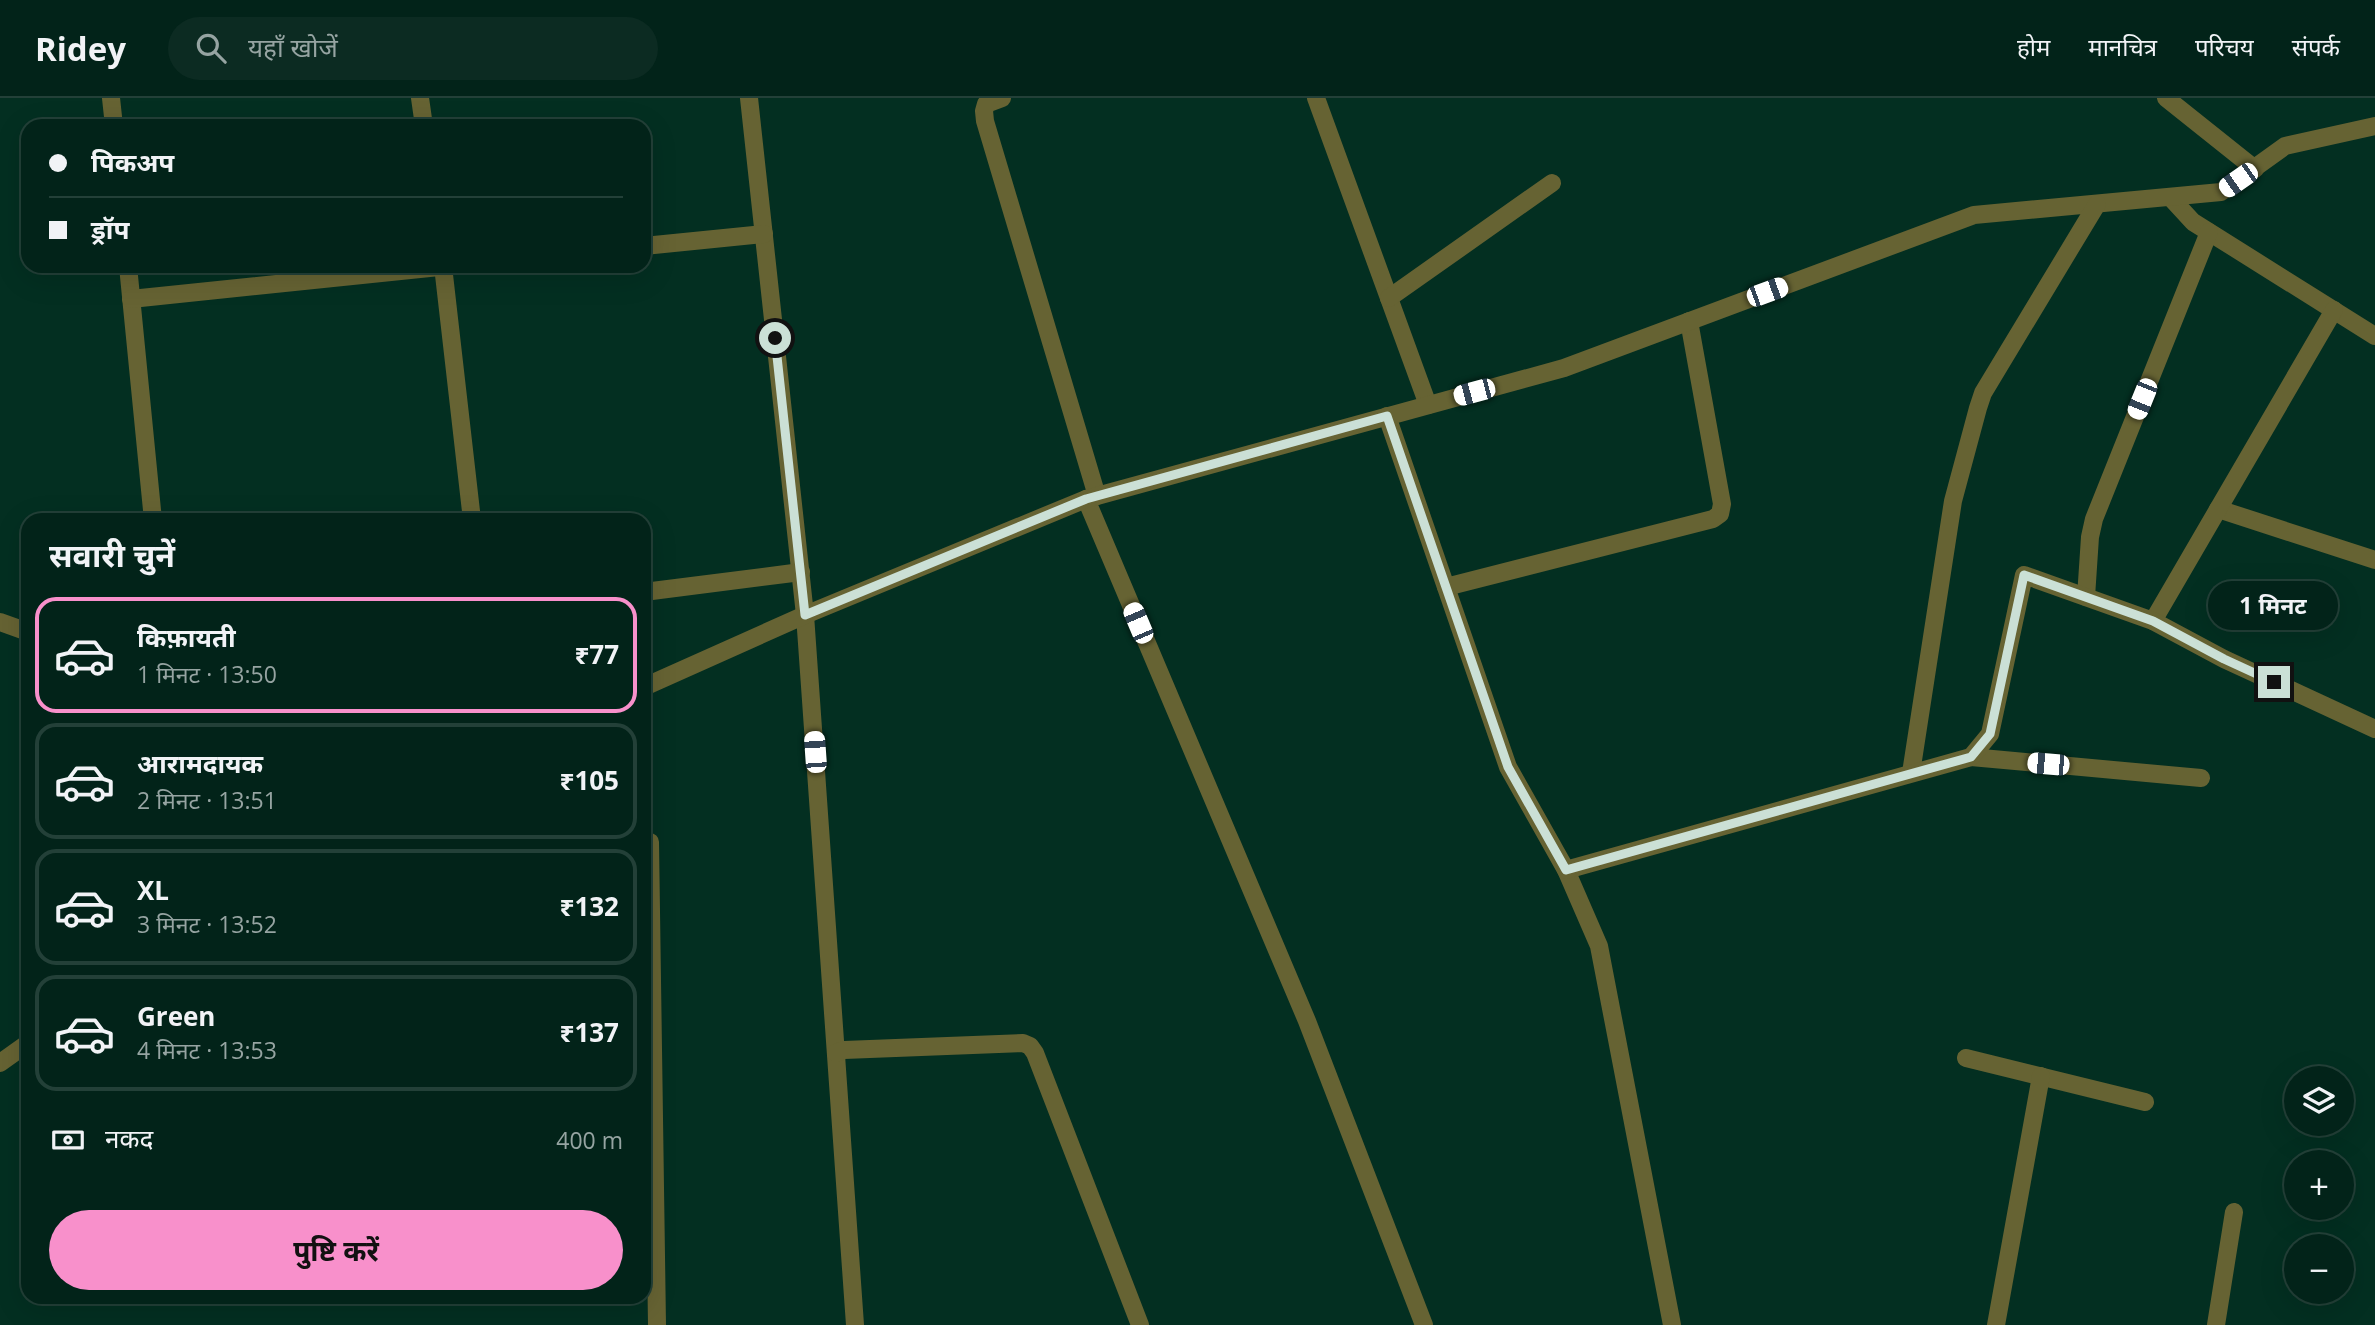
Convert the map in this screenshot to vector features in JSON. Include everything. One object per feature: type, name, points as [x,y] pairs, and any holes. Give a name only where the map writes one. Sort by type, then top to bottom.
[{"type":"street","points":[[111,98],[113,119]]},
{"type":"street","points":[[420,98],[423,119]]},
{"type":"street","points":[[749,98],[805,615],[855,1325]]},
{"type":"street","points":[[1002,98],[986,104],[985,121],[1091,497],[1307,1021],[1424,1325]]},
{"type":"street","points":[[1316,98],[1428,405]]},
{"type":"street","points":[[2166,98],[2255,169]]},
{"type":"street","points":[[651,684],[805,615],[1091,497],[1564,368],[1974,215],[2221,192],[2286,146],[2375,126]]},
{"type":"street","points":[[1389,298],[1552,183]]},
{"type":"street","points":[[2170,197],[2193,222],[2375,336]]},
{"type":"street","points":[[1911,773],[1953,501],[1978,408],[1987,386],[2097,204]]},
{"type":"street","points":[[2085,597],[2094,519],[2209,232]]},
{"type":"street","points":[[651,245],[764,234]]},
{"type":"street","points":[[129,273],[152,513]]},
{"type":"street","points":[[131,299],[377,273]]},
{"type":"street","points":[[444,273],[471,513]]},
{"type":"street","points":[[2153,621],[2334,310]]},
{"type":"street","points":[[1446,587],[1713,519],[1720,514],[1722,505],[1689,321]]},
{"type":"street","points":[[1387,416],[1508,767],[1566,870],[1599,946],[1672,1325]]},
{"type":"street","points":[[2218,509],[2375,560]]},
{"type":"street","points":[[651,591],[801,572]]},
{"type":"street","points":[[1971,757],[1990,734],[2024,575],[2153,621],[2224,659],[2375,729]]},
{"type":"street","points":[[0,622],[21,630]]},
{"type":"street","points":[[1566,870],[1971,757],[2201,778]]},
{"type":"street","points":[[651,911],[657,1325]]},
{"type":"street","points":[[836,1053],[844,1050],[1023,1043],[1030,1046],[1140,1325]]},
{"type":"street","points":[[0,1063],[21,1048]]},
{"type":"street","points":[[1966,1058],[2145,1102]]},
{"type":"street","points":[[1996,1325],[2041,1076]]},
{"type":"street","points":[[2216,1325],[2234,1212]]},
{"type":"route","points":[[775,338],[805,615],[1086,499],[1387,416],[1508,767],[1566,870],[1971,757],[1990,734],[2024,575],[2153,621],[2274,682]]}]
